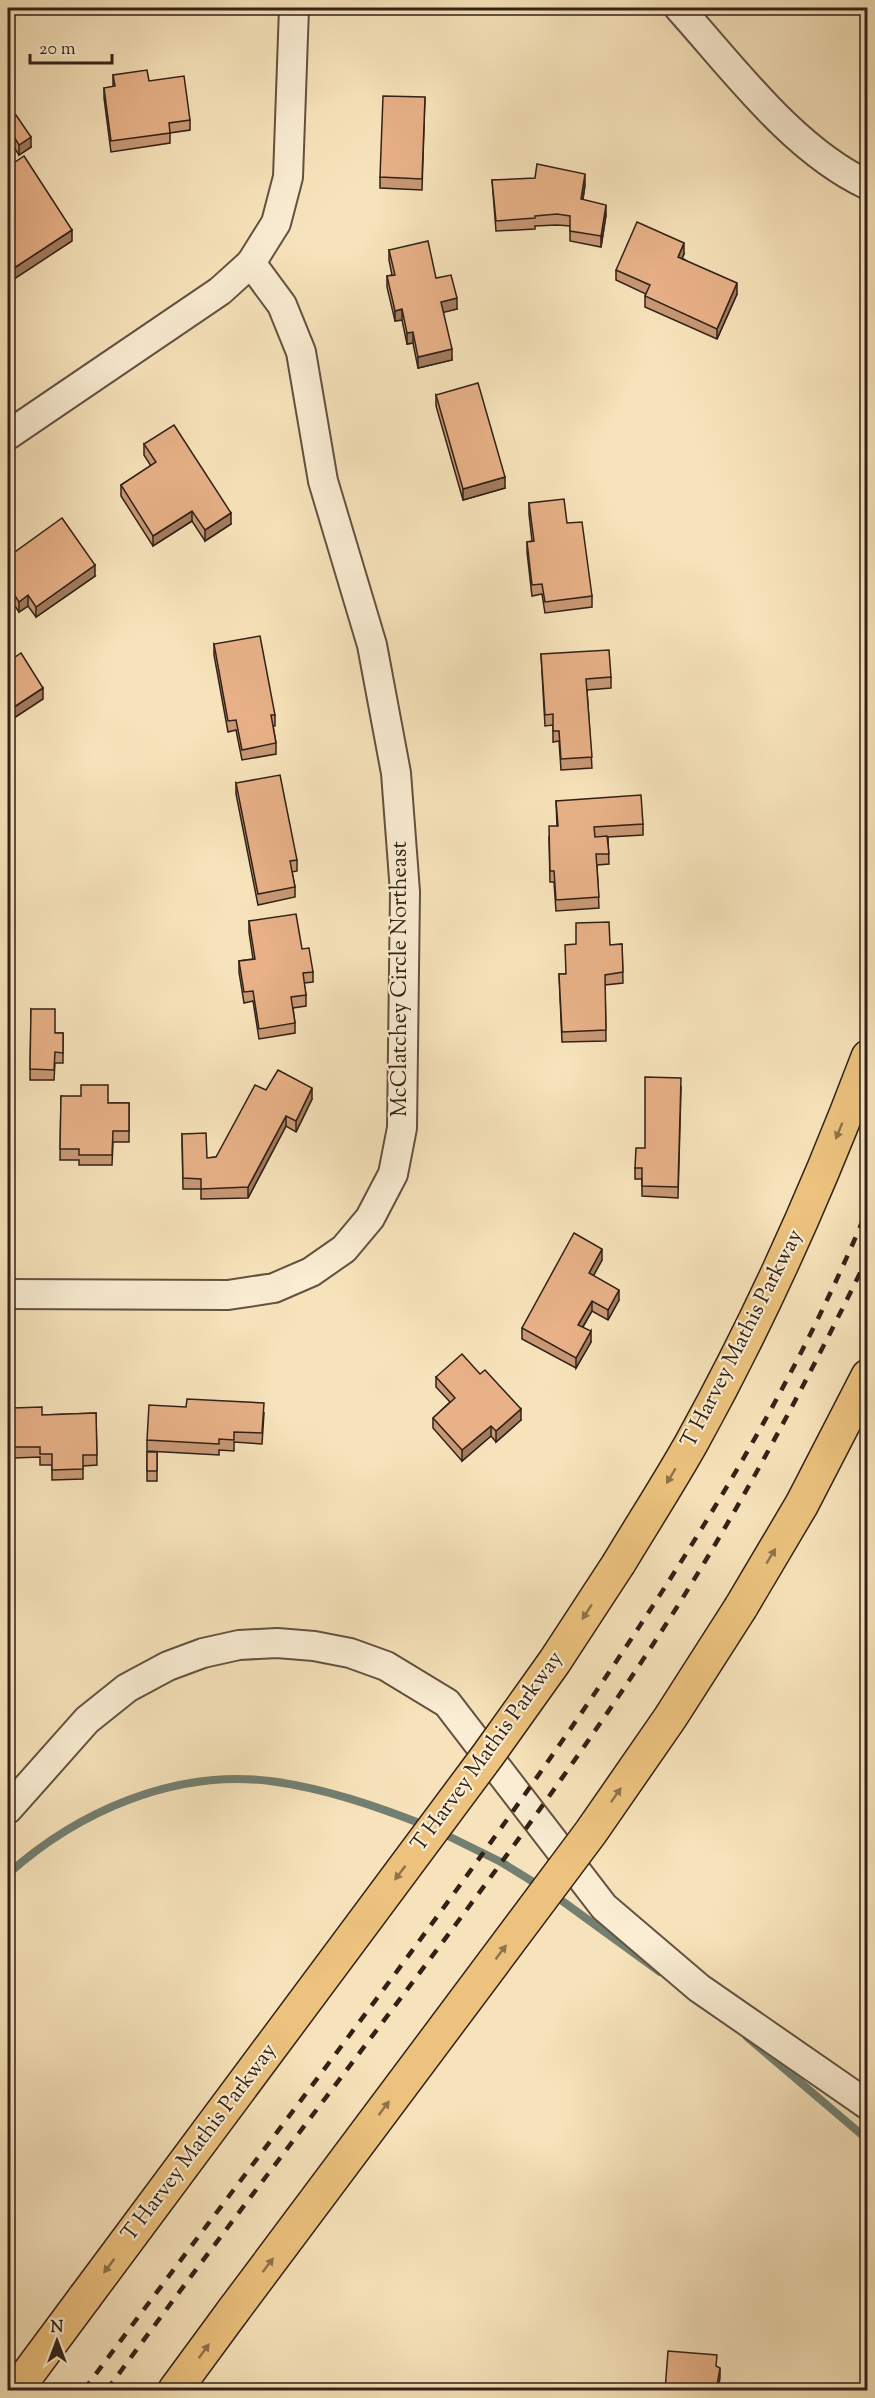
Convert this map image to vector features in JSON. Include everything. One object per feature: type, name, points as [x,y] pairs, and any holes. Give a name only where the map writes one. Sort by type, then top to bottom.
[{"type":"highway","name":"T Harvey Mathis Parkway","points":[[16,2391],[488,1755],[555,1661],[619,1563],[691,1443],[754,1322],[802,1221],[867,1057]]},
{"type":"highway","points":[[175,2391],[591,1832],[669,1718],[741,1607],[802,1504],[867,1376]]},
{"type":"street","points":[[8,435],[220,291],[251,263],[276,223],[288,177],[294,8]]},
{"type":"street","points":[[679,8],[786,127],[815,153],[857,180]]},
{"type":"street","name":"McClatchey Circle Northeast","points":[[8,1294],[228,1295],[274,1288],[311,1272],[344,1248],[370,1218],[393,1174],[402,1128],[405,892],[396,773],[372,645],[323,481],[301,352],[282,304],[251,263]]},
{"type":"street","points":[[8,1809],[87,1720],[127,1688],[168,1666],[203,1653],[239,1645],[286,1644],[314,1646],[351,1653],[386,1666],[447,1703],[604,1907],[668,1964],[699,1988],[867,2105]]},
{"type":"building","points":[[147,70],[149,81],[184,76],[190,120],[169,123],[170,133],[111,141],[104,88],[115,86],[113,75]]},
{"type":"building","points":[[383,96],[425,97],[422,179],[380,177]]},
{"type":"building","points":[[16,115],[31,137],[19,145],[8,127],[8,121]]},
{"type":"building","points":[[24,156],[72,230],[8,272],[8,167]]},
{"type":"building","points":[[537,164],[585,174],[581,199],[606,205],[601,236],[570,231],[570,216],[557,214],[496,221],[492,180],[535,178]]},
{"type":"building","points":[[637,222],[684,243],[678,257],[737,283],[717,329],[645,296],[650,285],[616,270]]},
{"type":"building","points":[[428,241],[436,278],[451,275],[457,298],[441,302],[452,349],[418,357],[413,332],[407,333],[402,309],[395,311],[387,276],[395,275],[389,250]]},
{"type":"building","points":[[478,383],[505,477],[463,489],[436,395]]},
{"type":"building","points":[[174,425],[231,513],[205,530],[192,511],[153,536],[121,485],[156,462],[144,444]]},
{"type":"building","points":[[564,499],[567,523],[582,522],[592,596],[545,602],[542,584],[532,585],[527,542],[534,541],[529,503]]},
{"type":"building","points":[[62,518],[95,565],[36,607],[28,595],[19,602],[8,585],[8,557]]},
{"type":"building","points":[[260,636],[275,715],[271,715],[276,743],[242,750],[236,720],[228,721],[214,644]]},
{"type":"building","points":[[609,650],[611,677],[586,679],[592,757],[561,759],[559,731],[553,731],[553,714],[545,715],[541,654]]},
{"type":"building","points":[[21,653],[43,688],[8,711],[8,662]]},
{"type":"building","points":[[280,775],[297,860],[290,861],[295,887],[258,894],[236,783]]},
{"type":"building","points":[[641,795],[643,824],[594,827],[595,837],[607,836],[609,854],[596,854],[599,897],[556,900],[554,871],[550,871],[549,826],[558,826],[556,801]]},
{"type":"building","points":[[296,914],[302,949],[309,948],[313,972],[303,973],[306,995],[291,997],[295,1023],[259,1029],[253,991],[244,992],[239,961],[255,959],[249,921]]},
{"type":"building","points":[[609,922],[610,945],[622,944],[623,972],[605,975],[606,1030],[562,1032],[559,974],[566,974],[565,945],[576,944],[576,923]]},
{"type":"building","points":[[31,1009],[55,1009],[55,1033],[63,1033],[63,1053],[55,1052],[54,1070],[30,1069]]},
{"type":"building","points":[[278,1070],[312,1088],[296,1121],[286,1116],[248,1187],[201,1189],[201,1179],[183,1178],[182,1134],[206,1133],[207,1158],[216,1157],[255,1085],[266,1090]]},
{"type":"building","points":[[645,1077],[681,1078],[678,1187],[642,1186],[642,1168],[635,1168],[636,1148],[645,1148]]},
{"type":"building","points":[[81,1085],[108,1085],[108,1103],[129,1103],[129,1131],[113,1131],[112,1155],[79,1155],[79,1149],[60,1149],[61,1096],[81,1096]]},
{"type":"building","points":[[574,1233],[602,1249],[589,1273],[619,1290],[608,1310],[592,1301],[578,1325],[591,1331],[576,1358],[522,1328]]},
{"type":"building","points":[[462,1354],[480,1374],[485,1370],[521,1409],[496,1431],[491,1426],[462,1450],[433,1418],[455,1398],[436,1377]]},
{"type":"building","points":[[187,1399],[264,1403],[262,1433],[234,1432],[234,1440],[219,1439],[219,1444],[147,1440],[149,1405],[186,1407]]},
{"type":"building","points":[[42,1407],[42,1415],[96,1413],[97,1455],[83,1455],[83,1469],[52,1470],[52,1454],[40,1454],[40,1447],[14,1447],[13,1408]]},
{"type":"building","points":[[147,1452],[157,1452],[157,1471],[147,1471]]},
{"type":"building","points":[[668,2351],[717,2355],[716,2366],[720,2368],[716,2391],[665,2391]]},
{"type":"waterway","points":[[8,1874],[35,1852],[96,1814],[163,1789],[198,1782],[234,1779],[290,1784],[350,1799],[427,1826]]},
{"type":"waterway","points":[[438,1831],[501,1862],[543,1888]]},
{"type":"waterway","points":[[554,1895],[660,1972]]},
{"type":"waterway","points":[[747,2037],[868,2140]]},
{"type":"railway","points":[[84,2390],[430,1926],[542,1770],[634,1635],[678,1567],[761,1427],[835,1283],[868,1208]]},
{"type":"railway","points":[[107,2390],[456,1924],[606,1715],[677,1607],[728,1522],[800,1391],[868,1257]]}]
